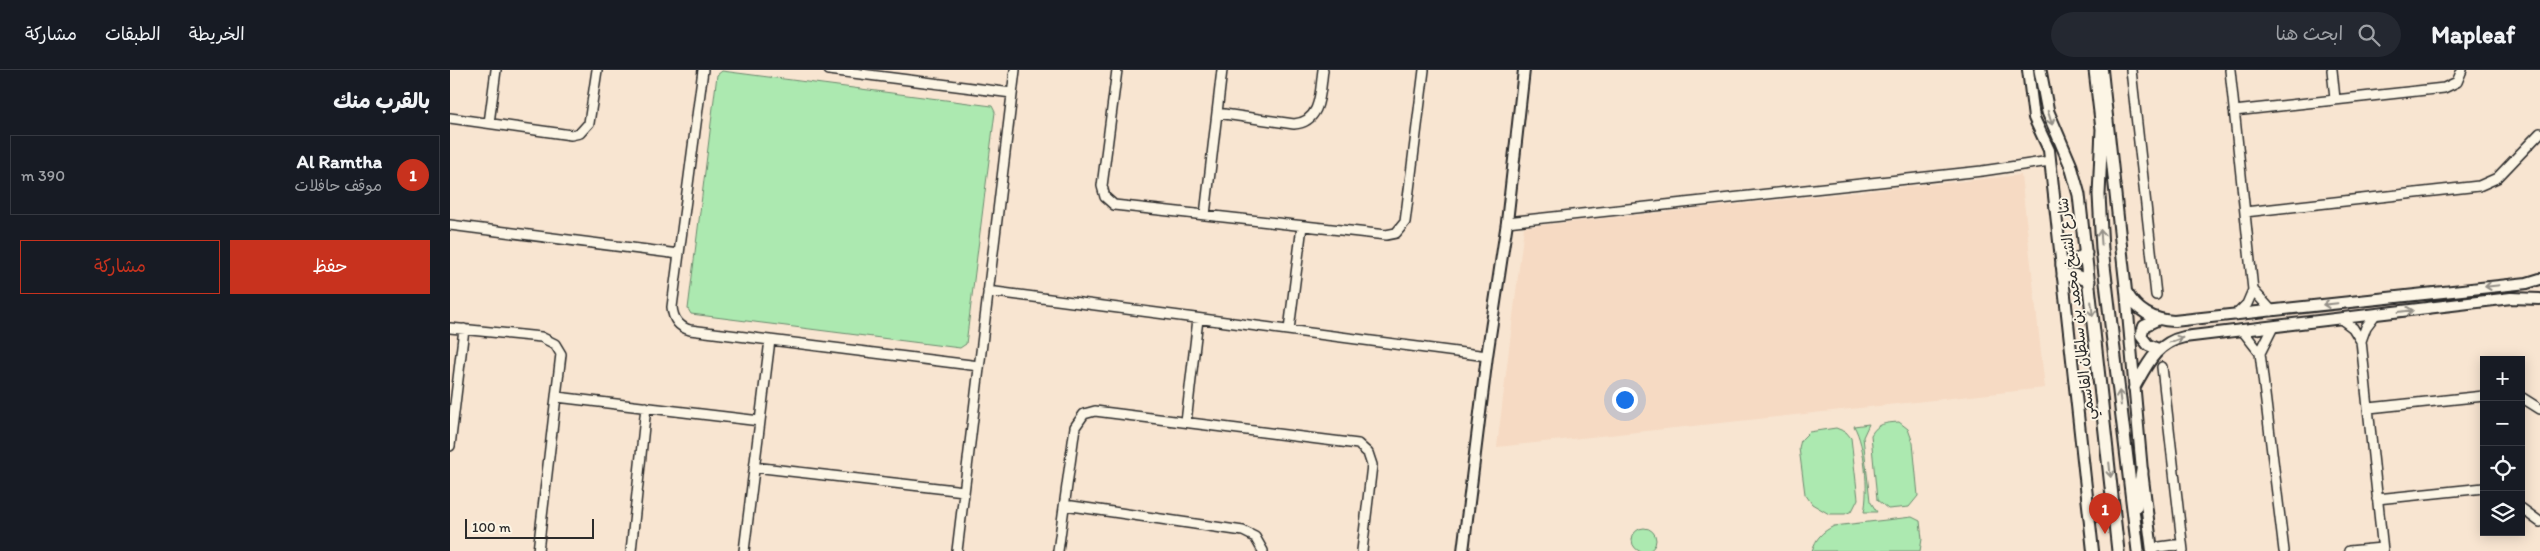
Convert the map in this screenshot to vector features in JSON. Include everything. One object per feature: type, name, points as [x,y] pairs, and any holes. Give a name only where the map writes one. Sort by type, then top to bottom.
[{"type":"main road","name":"شارع الشيخ محمد بن سلطان القاسمي","points":[[2040,70],[2048,112],[2077,185],[2118,551]]},
{"type":"main road","points":[[2096,70],[2102,129],[2099,195],[2102,249],[2138,551]]},
{"type":"main road","points":[[2063,271],[2086,253]]},
{"type":"main road","points":[[2063,271],[2089,281]]},
{"type":"main road","points":[[2134,515],[2142,471]]},
{"type":"street","points":[[489,122],[496,70]]},
{"type":"street","points":[[450,118],[571,135],[580,133],[589,123],[597,70]]},
{"type":"street","points":[[702,70],[672,307],[678,324],[690,330],[979,366]]},
{"type":"street","points":[[829,70],[1012,93]]},
{"type":"street","points":[[957,551],[1015,70]]},
{"type":"street","points":[[1117,70],[1102,186],[1105,197],[1120,206],[1386,235],[1396,233],[1403,226],[1424,70]]},
{"type":"street","points":[[1204,215],[1222,70]]},
{"type":"street","points":[[1217,114],[1294,124],[1306,121],[1318,107],[1322,70]]},
{"type":"street","points":[[1463,551],[1524,70]]},
{"type":"street","points":[[2028,70],[2032,112],[2049,150],[2093,551]]},
{"type":"street","points":[[2102,70],[2126,291],[2142,471],[2152,549],[2182,548],[2162,366]]},
{"type":"street","points":[[2131,70],[2156,295]]},
{"type":"street","points":[[2230,70],[2253,290],[2247,304],[2236,315]]},
{"type":"street","points":[[2332,70],[2335,99]]},
{"type":"street","points":[[2234,111],[2444,88],[2457,82],[2462,70]]},
{"type":"street","points":[[2245,212],[2479,186],[2497,178],[2540,133]]},
{"type":"street","points":[[1506,222],[2050,162]]},
{"type":"street","points":[[450,225],[679,254]]},
{"type":"street","points":[[1289,330],[1302,226]]},
{"type":"street","points":[[2126,291],[2136,306],[2159,319],[2174,321],[2512,284],[2540,279]]},
{"type":"street","points":[[2511,298],[2512,284]]},
{"type":"street","points":[[2253,290],[2272,311]]},
{"type":"street","points":[[988,291],[1487,356]]},
{"type":"street","points":[[2134,388],[2148,361],[2158,349],[2178,338],[2511,298],[2540,299]]},
{"type":"street","points":[[2361,341],[2366,327],[2375,315]]},
{"type":"street","points":[[1186,422],[1198,318]]},
{"type":"street","points":[[2158,349],[2148,346],[2142,336],[2144,326],[2159,319]]},
{"type":"street","points":[[2341,319],[2353,328],[2361,341],[2383,550],[2349,551]]},
{"type":"street","points":[[2260,353],[2273,327]]},
{"type":"street","points":[[450,328],[540,337],[551,341],[559,349],[562,360],[538,551]]},
{"type":"street","points":[[450,446],[464,329]]},
{"type":"street","points":[[2242,330],[2260,353],[2284,551]]},
{"type":"street","points":[[744,551],[770,340]]},
{"type":"street","points":[[2369,408],[2480,396]]},
{"type":"street","points":[[557,397],[760,421]]},
{"type":"street","points":[[2525,400],[2540,409]]},
{"type":"street","points":[[631,551],[646,407]]},
{"type":"street","points":[[1058,551],[1075,427],[1084,414],[1095,411],[1352,442],[1364,448],[1372,465],[1362,551]]},
{"type":"street","points":[[754,468],[964,491]]},
{"type":"street","points":[[2378,499],[2480,488]]},
{"type":"street","points":[[1065,505],[1243,531],[1255,538],[1263,551]]},
{"type":"street","points":[[2525,511],[2540,522]]},
{"type":"shaded area","points":[[2021,175],[2045,388],[1497,447],[1524,227]]},
{"type":"green space","points":[[722,71],[992,106],[995,112],[966,344],[960,348],[691,314],[688,309],[717,75]]},
{"type":"green space","points":[[1899,422],[1908,429],[1913,443],[1918,496],[1909,507],[1888,509],[1877,500],[1871,435],[1882,424]]},
{"type":"green space","points":[[1869,424],[1863,437],[1870,501],[1877,512],[1864,512],[1866,492],[1865,468],[1861,444],[1854,426]]},
{"type":"green space","points":[[1836,428],[1846,432],[1851,438],[1858,499],[1852,511],[1845,514],[1829,514],[1812,504],[1805,494],[1799,448],[1801,440],[1809,432]]},
{"type":"green space","points":[[1912,517],[1920,521],[1922,539],[1920,551],[1812,551],[1815,542],[1820,536],[1834,526]]},
{"type":"green space","points":[[1644,528],[1652,532],[1656,540],[1652,548],[1644,552],[1636,548],[1632,540],[1636,532]]},
{"type":"place","name":"Al Ramtha","points":[[2105,534]]}]
